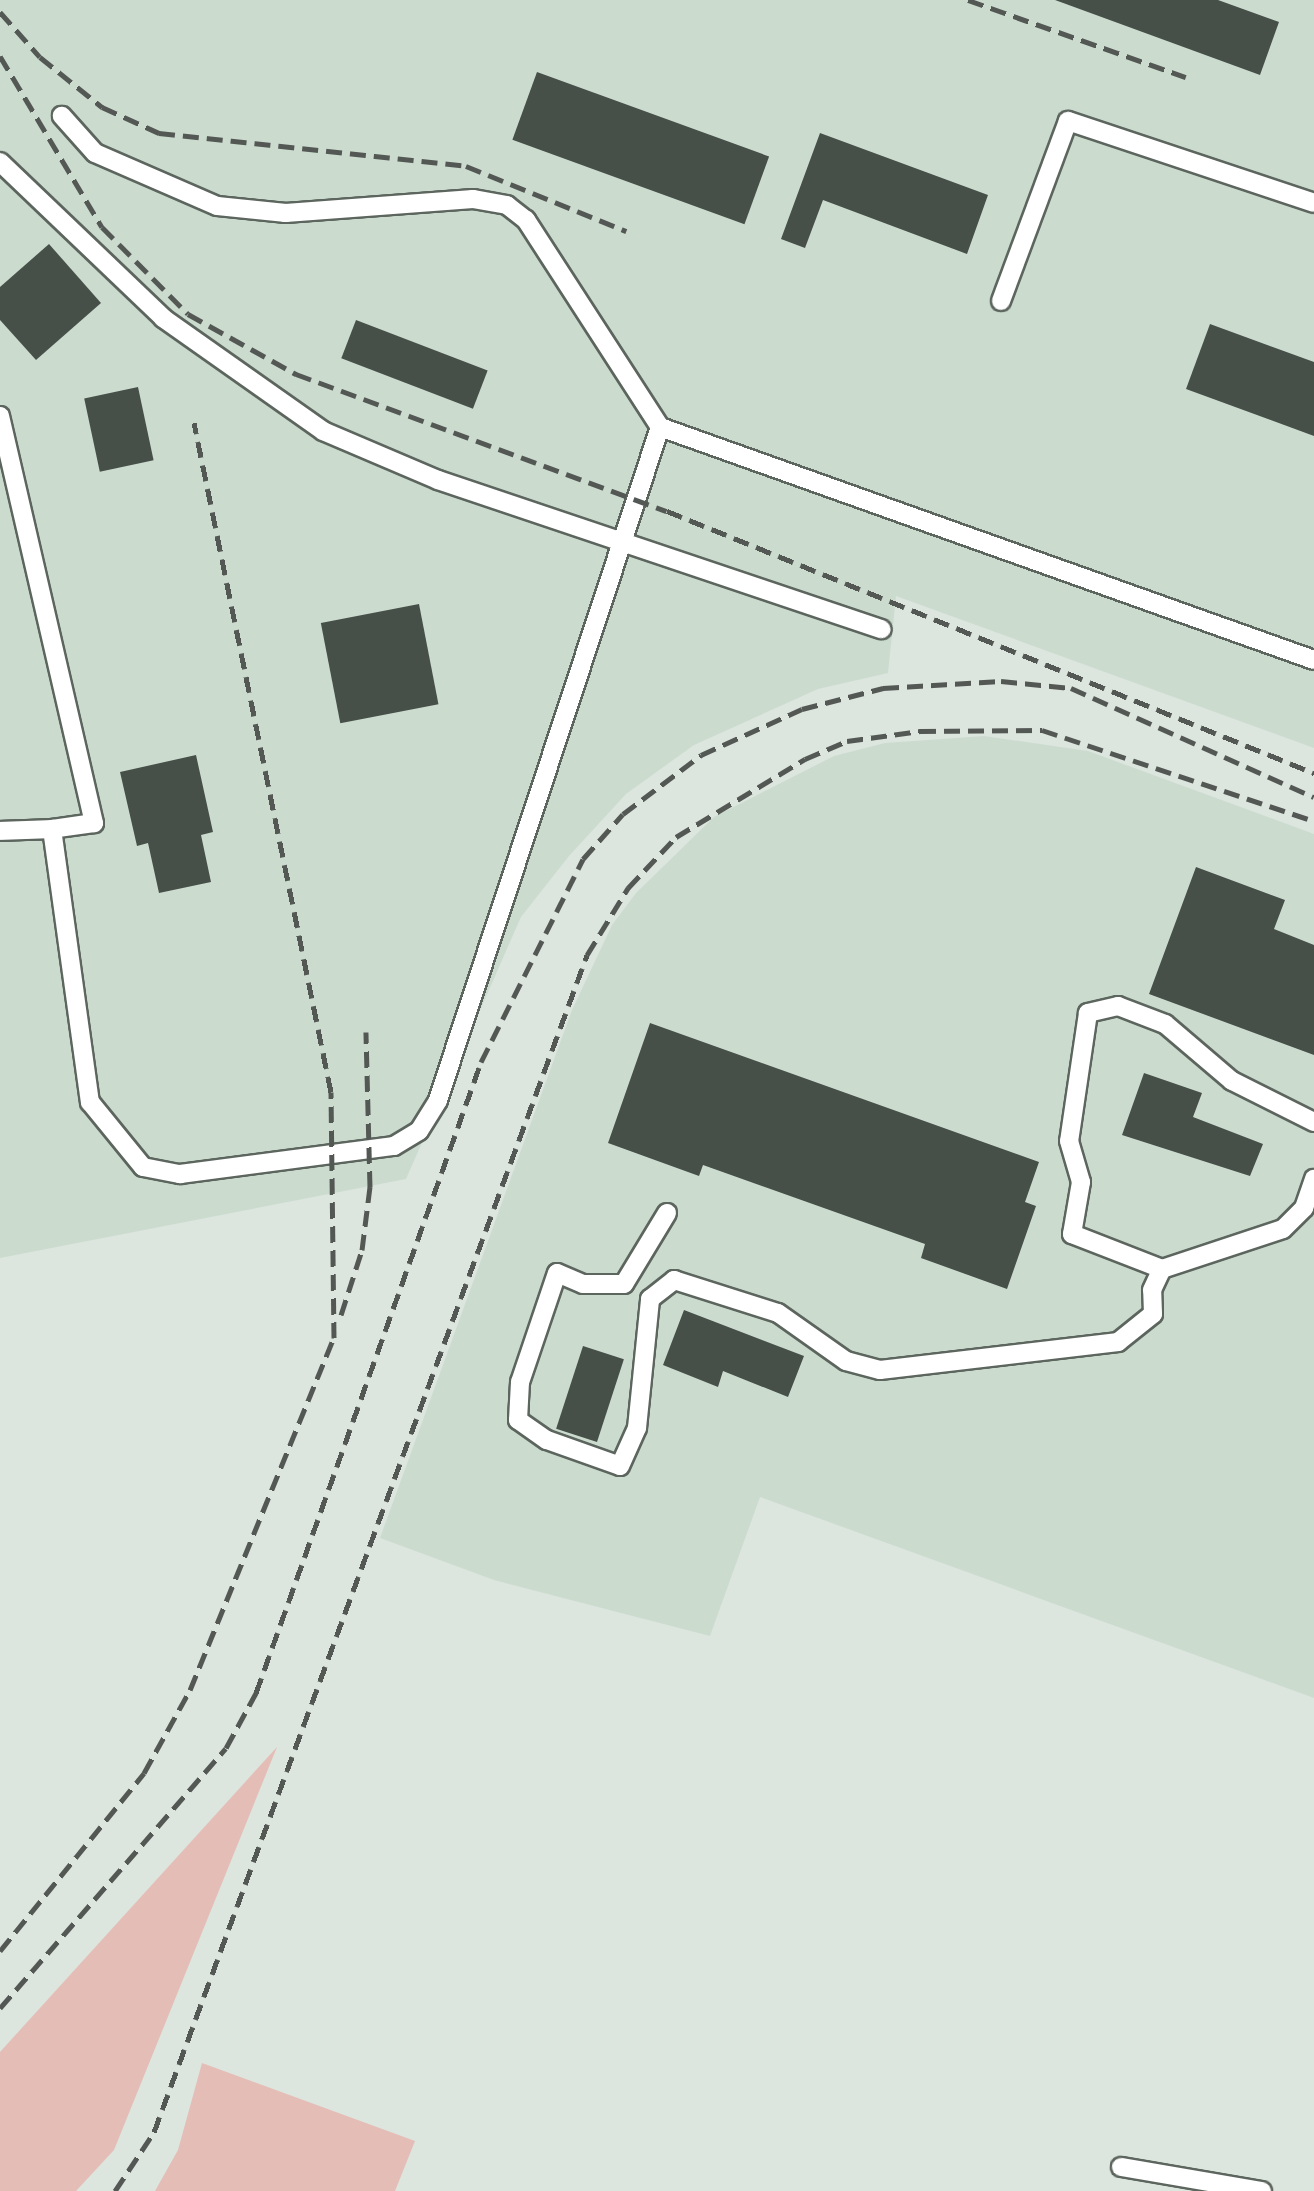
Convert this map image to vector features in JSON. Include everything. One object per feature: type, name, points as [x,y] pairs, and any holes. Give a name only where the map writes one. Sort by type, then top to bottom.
[{"type":"lane","points":[[62,116],[95,153],[217,206],[286,213],[473,199],[507,205],[526,220],[660,427],[1314,660]]},
{"type":"lane","points":[[1001,301],[1068,121],[1314,203]]},
{"type":"lane","points":[[0,162],[163,318],[323,431],[438,480],[882,629]]},
{"type":"lane","points":[[0,416],[94,823],[52,829],[0,831]]},
{"type":"lane","points":[[52,829],[90,1102],[143,1167],[180,1174],[394,1146],[419,1131],[438,1100],[619,542],[660,427]]},
{"type":"lane","points":[[1314,1122],[1232,1081],[1165,1024],[1118,1006],[1088,1013],[1069,1141],[1081,1182],[1072,1234],[1162,1269],[1283,1229],[1304,1208],[1314,1179]]},
{"type":"lane","points":[[624,1284],[667,1213]]},
{"type":"lane","points":[[650,1299],[624,1284],[583,1284],[557,1273],[520,1382],[518,1420],[547,1440],[620,1466],[637,1428],[650,1299],[674,1280],[730,1294],[778,1313],[846,1361],[911,1368],[1019,1348],[1118,1342],[1153,1314],[1152,1290],[1162,1269]]},
{"type":"lane","points":[[1121,2167],[1262,2191]]},
{"type":"shaded area","points":[[0,0],[1314,0],[1314,748],[896,596],[888,673],[818,689],[694,745],[626,794],[569,856],[521,917],[406,1179],[0,1258]]},
{"type":"shaded area","points":[[984,736],[1088,751],[1314,834],[1314,1698],[760,1497],[710,1636],[494,1580],[380,1538],[572,1010],[612,925],[636,893],[714,817],[834,756],[885,743]]},
{"type":"shaded area","points":[[277,1747],[114,2150],[76,2191],[0,2191],[0,2052]]},
{"type":"shaded area","points":[[202,2063],[415,2141],[395,2191],[155,2191],[178,2150]]},
{"type":"building","points":[[1055,0],[1218,0],[1279,22],[1260,75]]},
{"type":"building","points":[[537,72],[769,156],[744,224],[512,140]]},
{"type":"building","points":[[820,133],[988,195],[967,254],[823,200],[805,248],[781,239]]},
{"type":"building","points":[[49,244],[101,303],[36,360],[0,320],[0,287]]},
{"type":"building","points":[[356,320],[488,371],[473,409],[341,358]]},
{"type":"building","points":[[1210,324],[1314,362],[1314,436],[1186,389]]},
{"type":"building","points":[[138,387],[154,460],[100,472],[84,398]]},
{"type":"building","points":[[419,604],[438,704],[340,723],[321,623]]},
{"type":"building","points":[[196,755],[213,832],[201,835],[211,882],[159,893],[148,843],[137,846],[120,772]]},
{"type":"building","points":[[1196,867],[1285,900],[1274,929],[1314,945],[1314,1055],[1149,994]]},
{"type":"building","points":[[650,1023],[1039,1162],[1025,1202],[1036,1206],[1007,1289],[921,1258],[925,1244],[703,1165],[699,1176],[608,1143]]},
{"type":"building","points":[[1144,1073],[1202,1093],[1193,1117],[1263,1144],[1250,1176],[1122,1135]]},
{"type":"building","points":[[684,1310],[804,1356],[788,1397],[723,1371],[718,1387],[663,1365]]},
{"type":"building","points":[[583,1346],[624,1359],[597,1442],[556,1429]]},
{"type":"railway","points":[[968,0],[1186,77]]},
{"type":"railway","points":[[0,12],[40,57],[102,107],[159,133],[466,166],[626,231]]},
{"type":"railway","points":[[0,56],[102,227],[188,314],[296,374],[667,511],[1314,773]]},
{"type":"railway","points":[[0,1951],[144,1773],[190,1690],[334,1338],[331,1092],[194,423]]},
{"type":"railway","points":[[0,2008],[226,1748],[256,1693],[481,1062],[583,859],[623,814],[701,755],[802,709],[883,688],[1001,681],[1071,688],[1314,797]]},
{"type":"railway","points":[[115,2191],[154,2132],[587,955],[628,888],[676,837],[805,759],[847,741],[920,731],[1042,730],[1314,821]]},
{"type":"railway","points":[[341,1315],[362,1250],[370,1187],[366,1032]]}]
